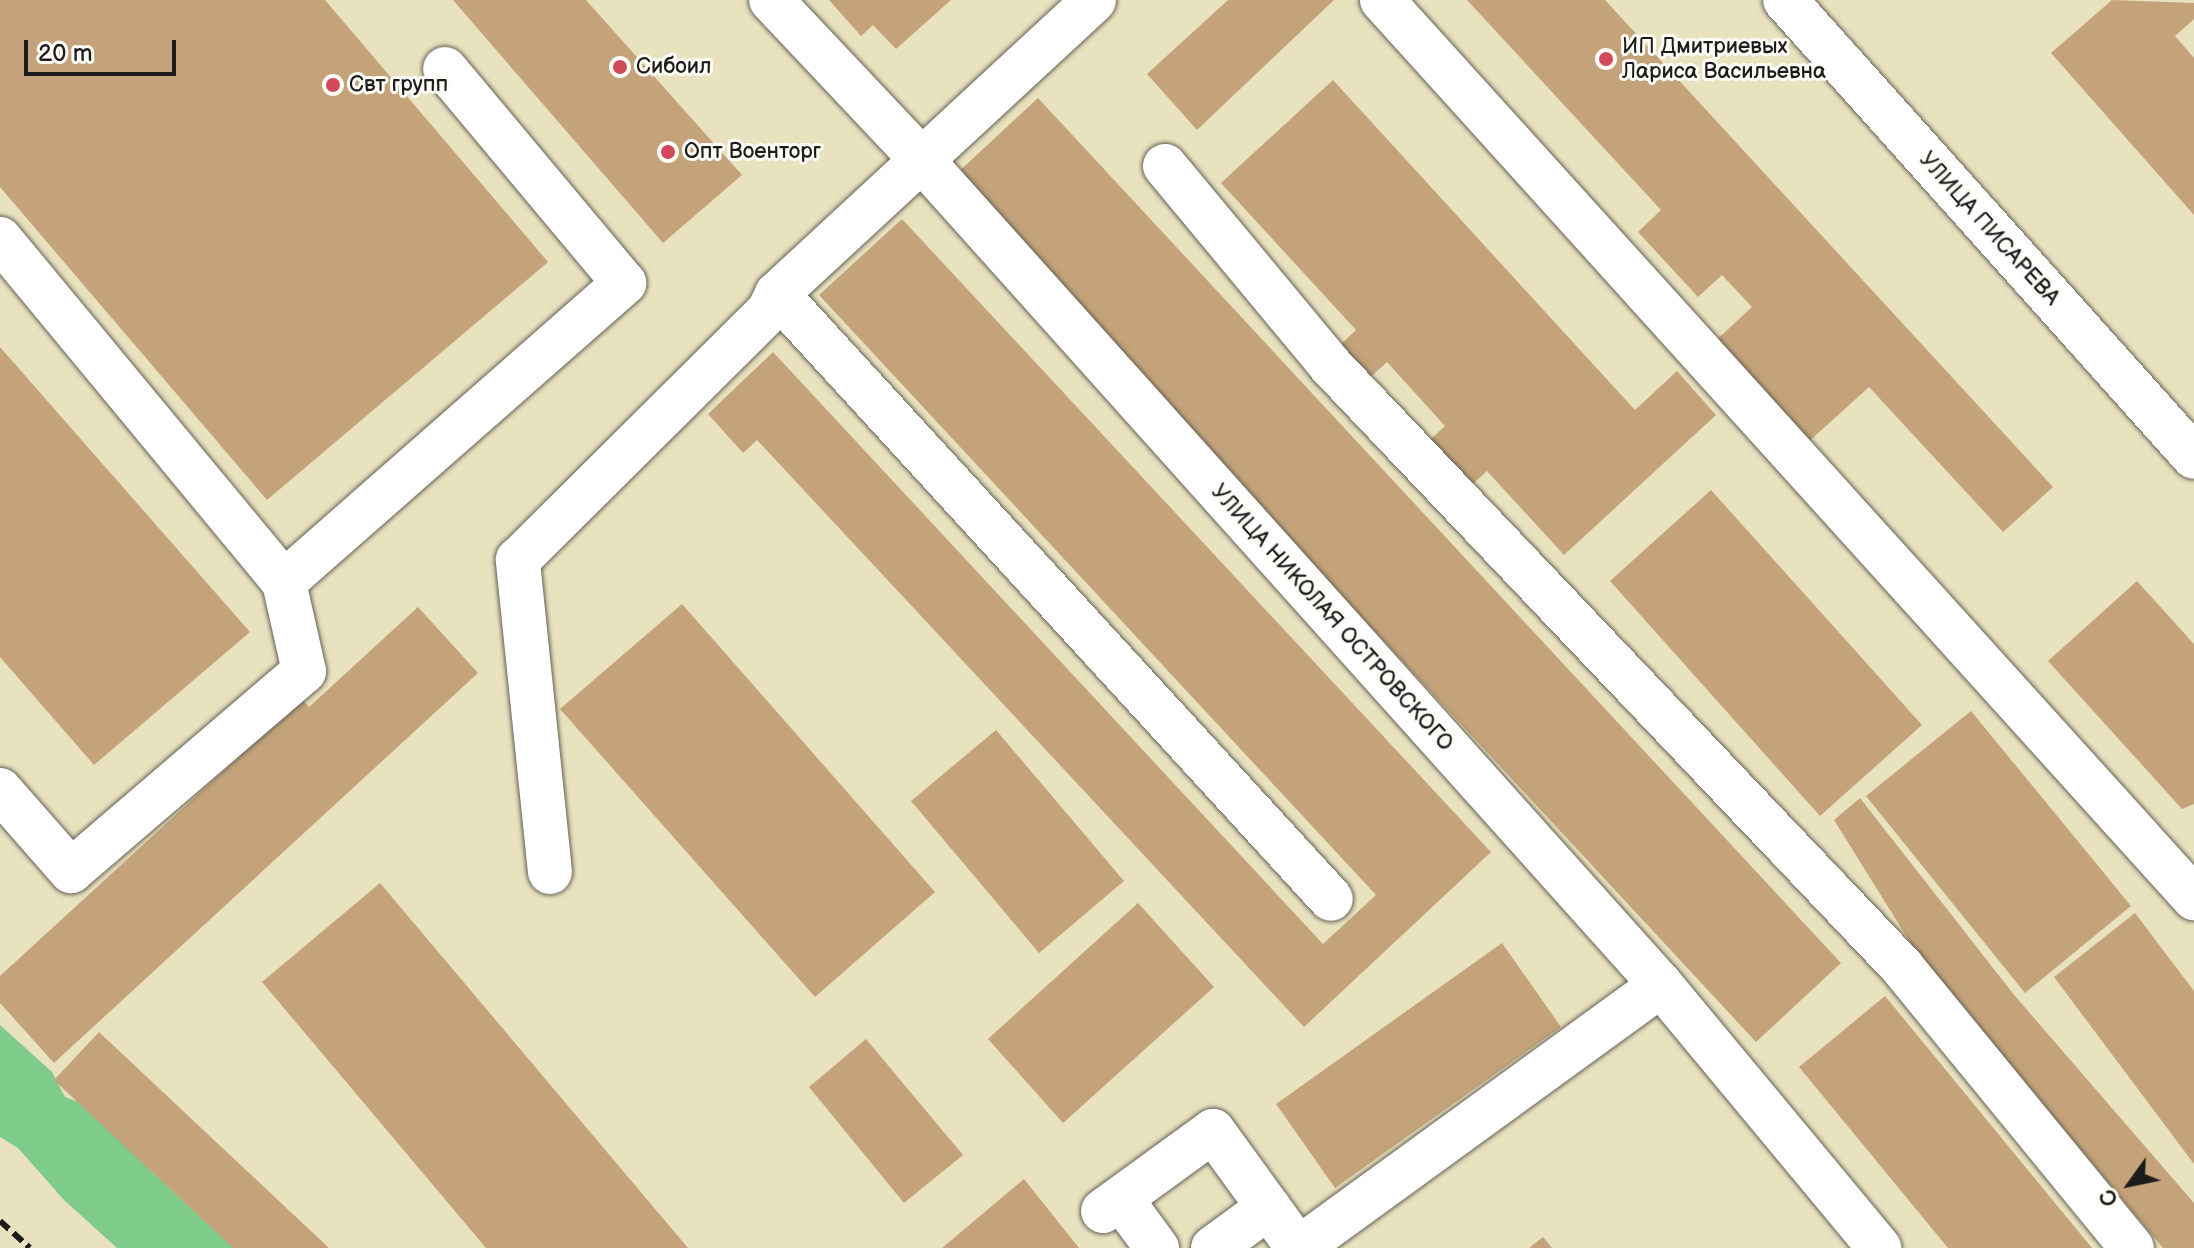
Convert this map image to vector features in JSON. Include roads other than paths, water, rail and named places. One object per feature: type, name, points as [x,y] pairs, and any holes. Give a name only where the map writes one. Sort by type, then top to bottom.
[{"type":"street","name":"УЛИЦА НИКОЛАЯ ОСТРОВСКОГО","points":[[771,0],[920,158],[1661,985],[1879,1248]]},
{"type":"street","points":[[550,872],[518,560],[768,312],[777,294],[920,158],[1094,0]]},
{"type":"street","points":[[1382,0],[2194,898]]},
{"type":"street","name":"УЛИЦА ПИСАРЕВА","points":[[1785,0],[2186,438]]},
{"type":"street","points":[[284,582],[624,283],[445,69]]},
{"type":"street","points":[[1165,166],[1330,365],[1902,967],[2132,1248]]},
{"type":"street","points":[[0,239],[284,582],[304,671],[71,871],[0,790]]},
{"type":"street","points":[[777,294],[1331,899]]},
{"type":"street","points":[[1157,1248],[1112,1205],[1213,1131],[1298,1248],[1661,985]]},
{"type":"street","points":[[1213,1248],[1269,1207]]},
{"type":"railway","points":[[0,1221],[30,1248]]},
{"type":"place","name":"ИП Дмитриевых Лариса Васильевна","points":[[1606,59]]},
{"type":"place","name":"Сибоил","points":[[620,67]]},
{"type":"place","name":"Свт групп","points":[[333,85]]},
{"type":"place","name":"Опт Военторг","points":[[668,152]]}]
